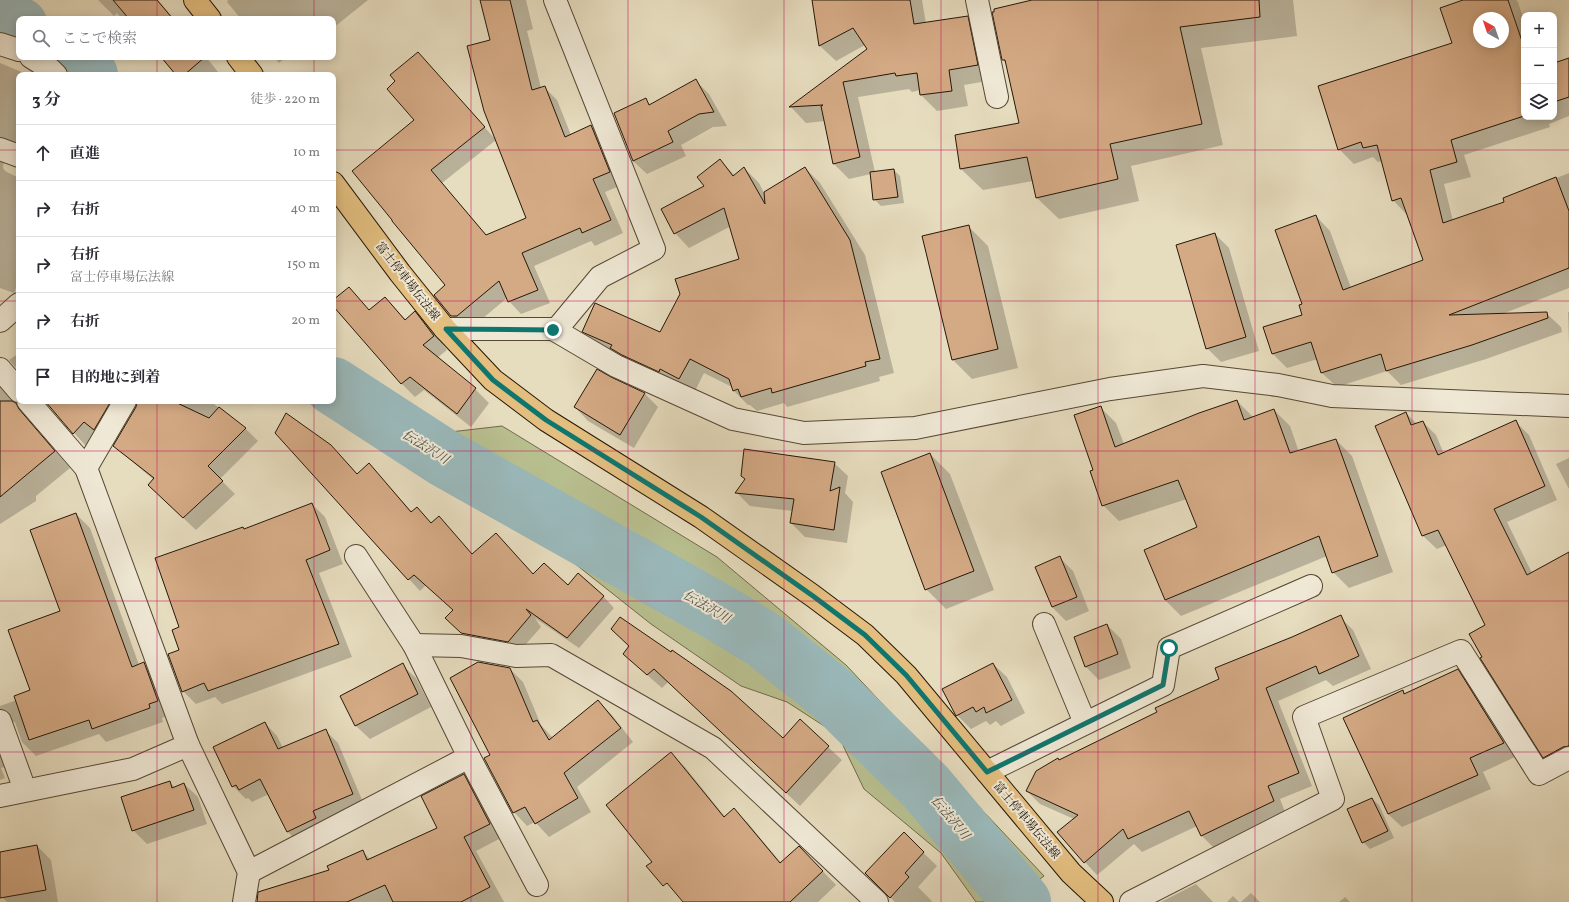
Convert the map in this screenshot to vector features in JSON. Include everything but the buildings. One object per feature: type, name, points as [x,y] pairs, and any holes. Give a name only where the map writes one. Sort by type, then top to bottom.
[{"type":"main road","points":[[195,0],[208,16]]},
{"type":"main road","points":[[240,60],[250,72]]},
{"type":"main road","name":"富士停車場伝法線","points":[[336,187],[400,273],[446,329],[493,380],[546,420],[701,517],[813,596],[865,635],[906,675],[1071,873],[1102,902]]},
{"type":"street","points":[[555,0],[654,249],[600,277],[556,330]]},
{"type":"street","points":[[977,0],[997,97]]},
{"type":"street","points":[[0,44],[16,49]]},
{"type":"street","points":[[36,60],[53,72]]},
{"type":"street","points":[[0,149],[16,155]]},
{"type":"street","points":[[0,321],[16,307]]},
{"type":"street","points":[[446,329],[556,330],[616,366],[733,419],[804,433],[915,428],[1110,389],[1203,376],[1278,386],[1332,396],[1569,406]]},
{"type":"street","points":[[0,369],[16,388]]},
{"type":"street","points":[[31,404],[86,468],[188,745],[249,872],[244,902]]},
{"type":"street","points":[[86,468],[123,404]]},
{"type":"street","points":[[356,556],[414,645],[469,757],[537,885]]},
{"type":"street","points":[[987,772],[1163,685],[1169,648],[1311,586]]},
{"type":"street","points":[[1044,624],[1085,723]]},
{"type":"street","points":[[414,645],[461,646],[516,656],[551,655],[713,748],[877,902]]},
{"type":"street","points":[[1131,902],[1333,799],[1304,717],[1461,651],[1539,774],[1569,758]]},
{"type":"street","points":[[0,721],[25,790]]},
{"type":"street","points":[[0,796],[133,769],[188,745]]},
{"type":"street","points":[[249,872],[469,757]]},
{"type":"green space","points":[[426,421],[450,432],[502,426],[717,557],[846,665],[1044,876],[1011,902],[976,902],[941,853],[864,789],[838,735],[787,702],[741,686],[651,624],[574,563],[484,504],[405,462]]},
{"type":"waterway","name":"伝法沢川","points":[[0,17],[16,25]]},
{"type":"waterway","name":"伝法沢川","points":[[76,60],[86,72]]},
{"type":"waterway","name":"伝法沢川","points":[[336,388],[444,458],[718,612],[764,640],[832,694],[926,787],[1022,902]]},
{"type":"route","points":[[553,330],[446,329],[493,380],[546,420],[701,517],[813,596],[865,635],[906,675],[987,772],[1163,685],[1169,648]]}]
